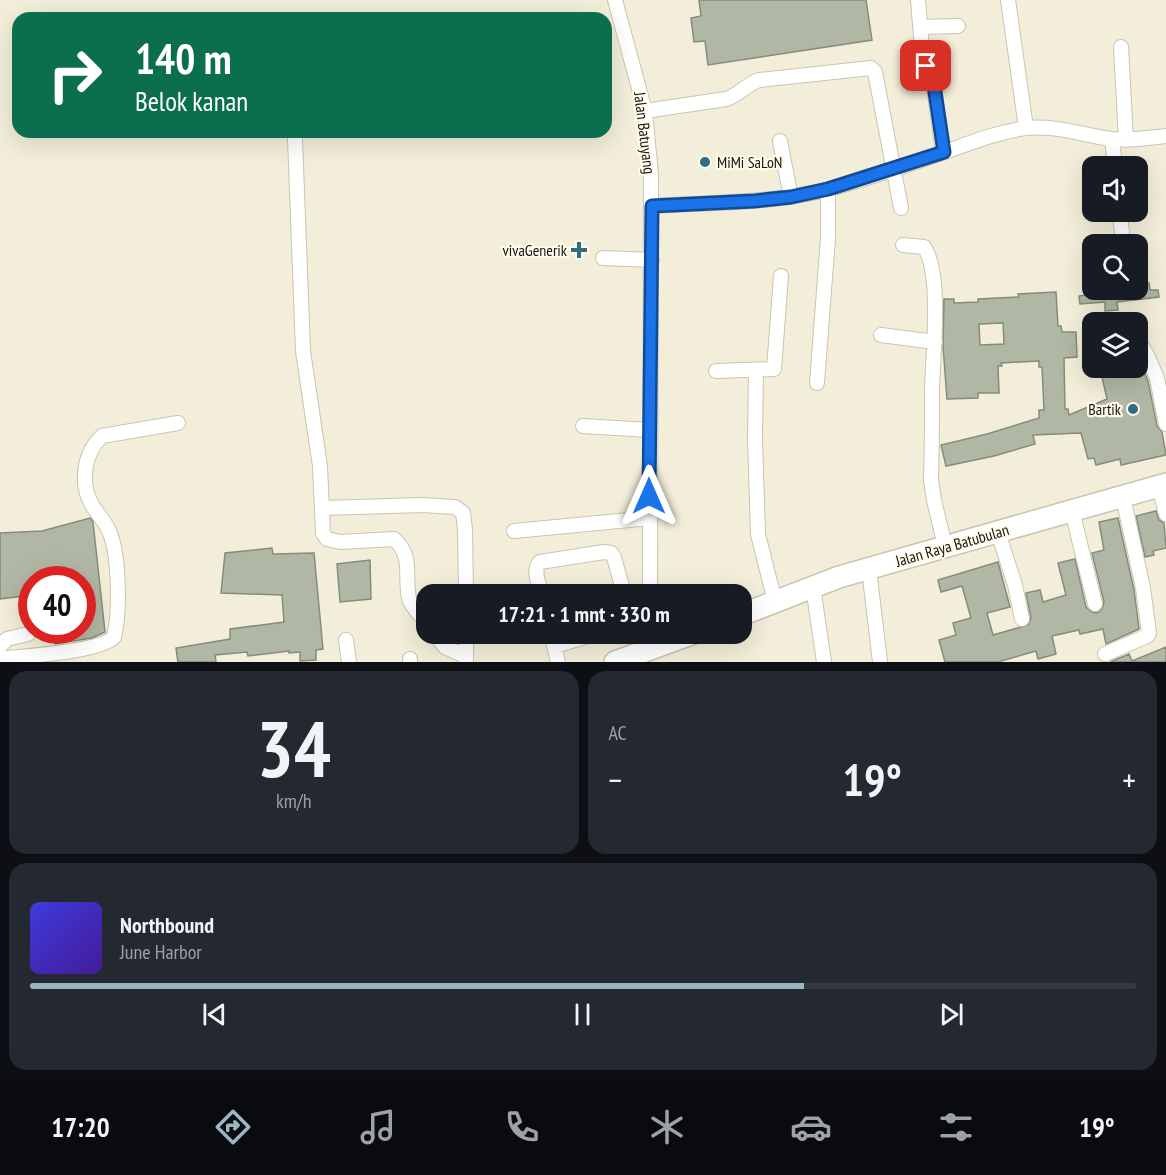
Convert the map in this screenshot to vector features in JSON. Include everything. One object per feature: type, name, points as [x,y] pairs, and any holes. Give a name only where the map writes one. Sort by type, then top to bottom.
[{"type":"highway","name":"Jalan Raya Batubulan","points":[[752,611],[813,587],[870,569],[1162,485]]},
{"type":"highway","points":[[615,662],[647,644]]},
{"type":"street","name":"Jalan Batuyang","points":[[615,0],[645,111],[652,206],[649,430],[650,584]]},
{"type":"street","points":[[918,0],[923,62],[932,72],[944,152]]},
{"type":"street","points":[[1008,0],[1026,128]]},
{"type":"street","points":[[920,27],[958,26]]},
{"type":"street","points":[[1117,156],[1119,140],[1121,47]]},
{"type":"street","points":[[645,111],[726,99],[759,80],[871,68],[875,72],[901,208]]},
{"type":"street","points":[[652,206],[791,197],[893,170],[987,137],[1026,128],[1069,130],[1119,140],[1166,136]]},
{"type":"street","points":[[295,138],[303,351],[320,466],[323,533],[327,539],[340,542],[394,539],[403,548],[406,556],[409,601],[416,610]]},
{"type":"street","points":[[780,141],[791,197]]},
{"type":"street","points":[[817,383],[828,238],[828,189]]},
{"type":"street","points":[[903,245],[920,246],[927,252],[935,301],[931,480],[945,546]]},
{"type":"street","points":[[603,258],[652,260]]},
{"type":"street","points":[[716,371],[771,370],[776,366],[781,276]]},
{"type":"street","points":[[881,335],[935,342]]},
{"type":"street","points":[[1148,357],[1157,378],[1166,424]]},
{"type":"street","points":[[756,370],[754,439],[758,534],[775,602]]},
{"type":"street","points":[[0,659],[85,648],[105,644],[114,637],[117,587],[112,537],[89,499],[84,469],[95,442],[102,436],[178,423]]},
{"type":"street","points":[[584,426],[649,430]]},
{"type":"street","points":[[1162,485],[1166,514]]},
{"type":"street","points":[[1105,654],[1147,636],[1149,633],[1141,578],[1123,497]]},
{"type":"street","points":[[323,508],[422,505],[455,507],[463,513],[466,584]]},
{"type":"street","points":[[1072,510],[1095,604]]},
{"type":"street","points":[[514,531],[650,518]]},
{"type":"street","points":[[998,532],[1015,585],[1022,619]]},
{"type":"street","points":[[540,584],[536,570],[540,562],[604,552],[614,557],[621,584]]},
{"type":"street","points":[[870,569],[880,662]]},
{"type":"street","points":[[813,587],[824,662]]},
{"type":"street","points":[[0,646],[7,639],[18,636]]},
{"type":"street","points":[[346,640],[349,662]]},
{"type":"street","points":[[443,644],[466,659]]},
{"type":"street","points":[[554,644],[558,662]]},
{"type":"building","points":[[699,0],[866,0],[872,40],[708,65],[705,41],[694,42],[691,18],[701,16]]},
{"type":"building","points":[[1148,283],[1150,290],[1158,290],[1159,297],[1148,298]]},
{"type":"building","points":[[1056,292],[1058,326],[1061,326],[1062,332],[1076,332],[1077,357],[1064,358],[1065,409],[1068,409],[1069,415],[1107,399],[1102,378],[1147,378],[1166,455],[1121,465],[1120,459],[1096,465],[1094,458],[1088,459],[1081,433],[1033,435],[1035,444],[994,456],[946,466],[941,445],[1039,418],[1039,410],[1044,410],[1042,367],[1039,367],[1039,361],[1001,363],[1002,366],[998,366],[999,393],[978,393],[978,398],[947,399],[943,346],[944,299],[954,299],[954,303],[1019,297],[1018,294]],"holes":[[[1003,323],[1004,344],[980,345],[979,324]]]},
{"type":"building","points":[[1079,296],[1082,296],[1082,300],[1134,300],[1117,302],[1118,310],[1105,311],[1105,302],[1080,304]]},
{"type":"building","points":[[1156,511],[1159,520],[1164,523],[1166,548],[1153,551],[1154,555],[1145,557],[1136,516]]},
{"type":"building","points":[[90,518],[93,522],[105,632],[96,636],[96,566],[18,566],[18,597],[0,599],[0,533],[42,531]]},
{"type":"building","points":[[1118,518],[1134,590],[1139,629],[1106,644],[1103,629],[1080,634],[1079,630],[1052,636],[1056,654],[1038,659],[1036,651],[998,662],[945,662],[939,640],[956,635],[953,623],[971,618],[962,586],[941,592],[938,580],[998,562],[1010,607],[987,613],[993,635],[1028,625],[1031,618],[1026,593],[1040,590],[1043,602],[1066,595],[1058,563],[1075,559],[1086,607],[1098,613],[1104,602],[1092,553],[1104,550],[1099,522]]},
{"type":"building","points":[[272,548],[273,554],[314,553],[323,649],[316,650],[316,660],[300,661],[300,652],[289,653],[289,651],[248,656],[247,652],[215,655],[216,662],[178,662],[176,648],[230,639],[230,629],[284,622],[282,595],[221,593],[225,553]]},
{"type":"building","points":[[370,560],[371,599],[340,602],[337,564]]},
{"type":"building","points":[[1166,647],[1166,662],[1110,662],[1129,654],[1132,661]]},
{"type":"place","name":"MiMi SaLoN","points":[[705,162]]},
{"type":"place","name":"vivaGenerik","points":[[579,250]]},
{"type":"place","name":"Bartik","points":[[1133,409]]},
{"type":"route","points":[[649,496],[652,206],[791,197],[893,170],[944,152],[932,72],[926,66]]}]
